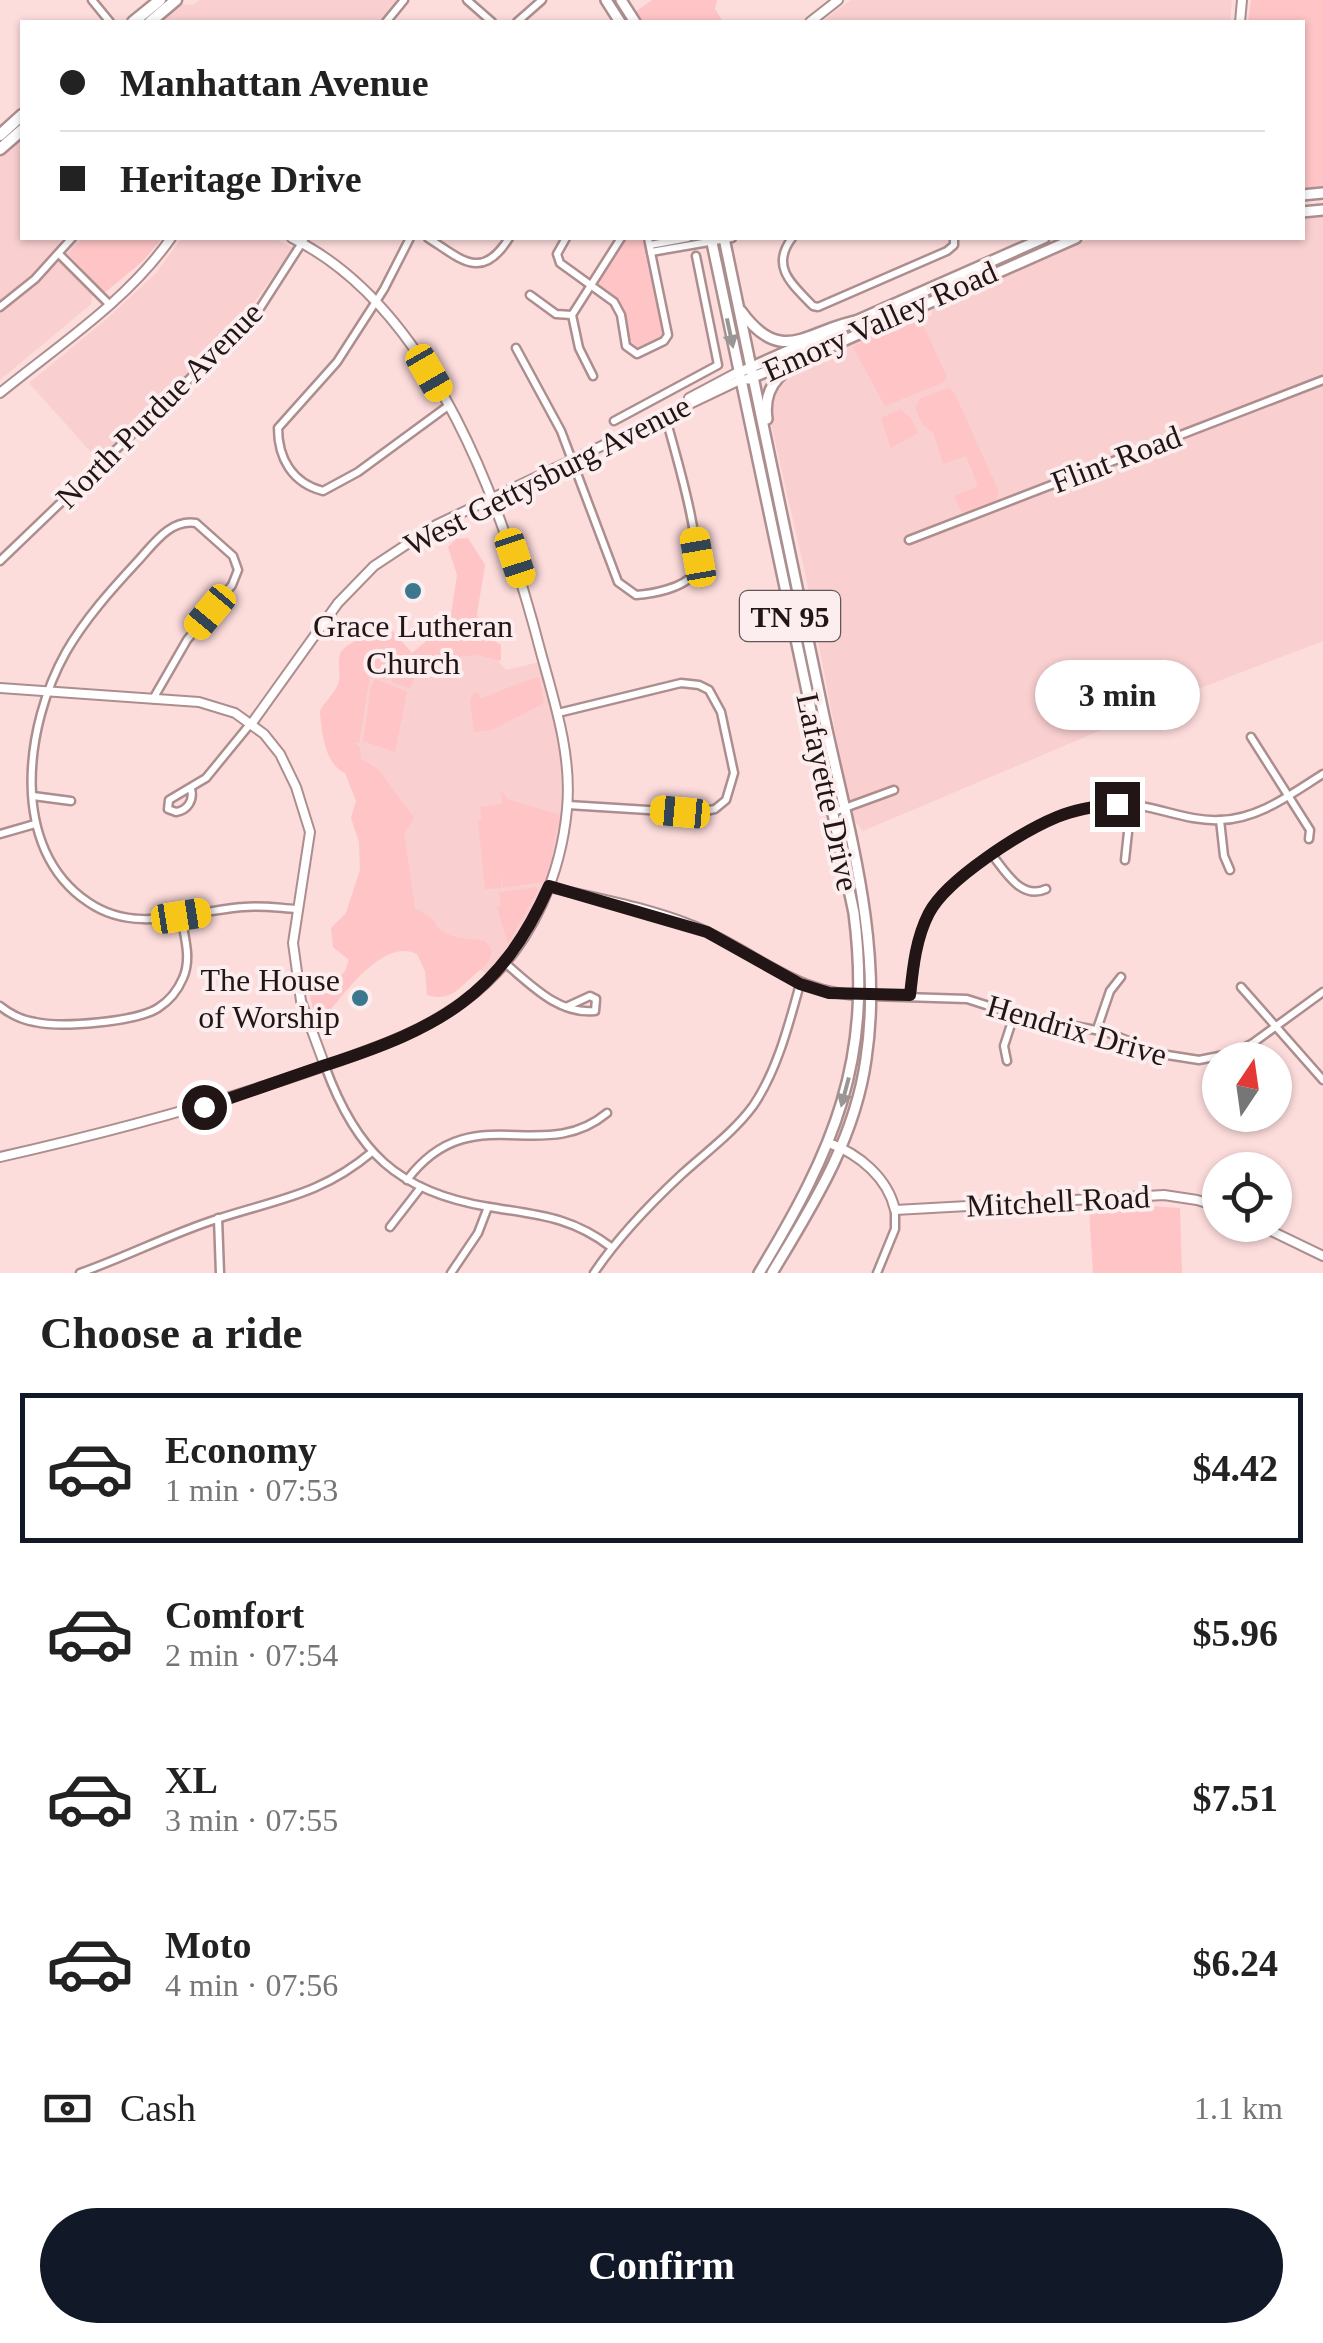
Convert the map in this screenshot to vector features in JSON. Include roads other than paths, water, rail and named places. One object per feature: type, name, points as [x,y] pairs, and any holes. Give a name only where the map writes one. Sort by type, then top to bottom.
[{"type":"highway","points":[[135,20],[160,0]]},
{"type":"highway","points":[[152,20],[176,0]]},
{"type":"highway","points":[[0,135],[20,118]]},
{"type":"highway","points":[[0,149],[20,132]]},
{"type":"main road","name":"Lafayette Drive","points":[[711,240],[854,913],[860,959],[852,1066],[830,1143],[797,1210],[759,1273]]},
{"type":"main road","name":"Lafayette Drive","points":[[727,240],[867,926],[872,996],[866,1062],[841,1148],[818,1198],[772,1273]]},
{"type":"main road","name":"Emory Valley Road","points":[[752,373],[1040,240]]},
{"type":"main road","name":"Emory Valley Road","points":[[739,376],[823,350],[1071,240]]},
{"type":"main road","points":[[738,307],[758,332],[781,342],[798,342],[843,323],[862,320]]},
{"type":"main road","points":[[788,544],[790,528],[766,401],[772,384],[784,370],[823,350]]},
{"type":"street","points":[[92,0],[108,20]]},
{"type":"street","points":[[388,20],[404,0]]},
{"type":"street","points":[[467,0],[490,20]]},
{"type":"street","points":[[519,20],[542,0]]},
{"type":"street","points":[[813,20],[838,0]]},
{"type":"street","points":[[0,306],[35,279],[70,240]]},
{"type":"street","points":[[0,392],[110,304],[170,240]]},
{"type":"street","points":[[0,1157],[204,1107],[375,1049],[433,1023],[468,999],[505,964],[534,919],[549,886],[568,805],[568,772],[558,713],[526,594],[493,496],[448,406],[408,342],[375,302],[304,240]]},
{"type":"street","name":"North Purdue Avenue","points":[[0,561],[255,316],[304,240]]},
{"type":"street","points":[[409,240],[337,362],[278,428],[278,450],[286,466],[308,487],[323,491],[336,487],[448,406]]},
{"type":"street","points":[[431,240],[458,259],[474,264],[498,255],[508,240]]},
{"type":"street","points":[[565,240],[558,250],[558,260],[617,306],[629,351],[640,353],[664,341],[668,332],[650,245]]},
{"type":"street","points":[[593,376],[579,348],[572,315],[620,240]]},
{"type":"street","points":[[650,245],[677,240]]},
{"type":"street","points":[[650,245],[701,240]]},
{"type":"street","points":[[791,240],[781,258],[784,273],[818,307],[947,251],[954,240]]},
{"type":"street","points":[[59,254],[110,304]]},
{"type":"street","points":[[614,422],[718,365],[696,256]]},
{"type":"street","points":[[530,295],[556,314],[572,315]]},
{"type":"street","points":[[516,348],[573,458],[622,587],[636,595],[688,580],[697,566],[664,414]]},
{"type":"street","name":"West Gettysburg Avenue","points":[[252,722],[338,603],[374,566],[436,524],[739,376]]},
{"type":"street","name":"Flint Road","points":[[910,540],[1323,380]]},
{"type":"street","points":[[153,699],[187,640],[236,578],[238,570],[233,556],[196,523],[172,526],[117,584],[77,636],[48,692],[35,753],[32,796],[36,824],[48,858],[68,886],[106,912],[145,920],[243,907],[296,909]]},
{"type":"street","points":[[558,713],[681,683],[699,685],[715,697],[721,712],[734,773],[726,800],[706,812],[568,805]]},
{"type":"street","points":[[0,688],[218,706],[252,722],[280,754],[296,786],[310,832],[296,909],[296,979],[325,1066],[351,1126],[372,1152],[421,1187],[447,1198],[548,1215],[581,1227],[611,1247]]},
{"type":"street","points":[[191,789],[206,778],[252,722]]},
{"type":"street","points":[[1251,737],[1310,830],[1309,839]]},
{"type":"street","points":[[910,995],[917,946],[930,910],[950,885],[1062,815],[1131,804],[1220,820],[1249,815],[1323,774]]},
{"type":"street","points":[[831,812],[894,790]]},
{"type":"street","points":[[32,796],[71,801]]},
{"type":"street","points":[[1125,860],[1131,804]]},
{"type":"street","points":[[1220,820],[1224,856],[1230,870]]},
{"type":"street","points":[[0,834],[36,824]]},
{"type":"street","points":[[993,856],[1022,888],[1038,892],[1046,889]]},
{"type":"street","points":[[549,886],[707,932],[800,984],[829,993],[872,996]]},
{"type":"street","points":[[0,1006],[21,1018],[46,1024],[150,1012],[173,995],[186,969],[181,916]]},
{"type":"street","points":[[505,964],[566,1008]]},
{"type":"street","points":[[1098,1029],[1110,991],[1121,977]]},
{"type":"street","points":[[594,1273],[611,1247],[754,1105],[788,1027],[800,984]]},
{"type":"street","points":[[1241,987],[1323,1080]]},
{"type":"street","name":"Hendrix Drive","points":[[872,996],[967,999],[1014,1014],[1098,1029],[1161,1054],[1199,1060],[1234,1053],[1323,992]]},
{"type":"street","points":[[1007,1060],[1004,1046],[1014,1014]]},
{"type":"street","points":[[407,1180],[426,1156],[446,1144],[470,1136],[572,1133],[595,1123],[607,1112]]},
{"type":"street","points":[[830,1143],[879,1177],[890,1192],[895,1230],[877,1273]]},
{"type":"street","points":[[80,1273],[218,1218],[325,1186],[372,1152]]},
{"type":"street","points":[[390,1226],[421,1187]]},
{"type":"street","name":"Mitchell Road","points":[[895,1210],[1164,1195],[1202,1202]]},
{"type":"street","points":[[451,1273],[478,1233],[488,1207]]},
{"type":"street","points":[[218,1218],[220,1273]]},
{"type":"street","points":[[1292,1241],[1323,1256]]},
{"type":"place","name":"Grace Lutheran Church","points":[[413,591]]},
{"type":"place","name":"The House of Worship","points":[[360,998]]}]
